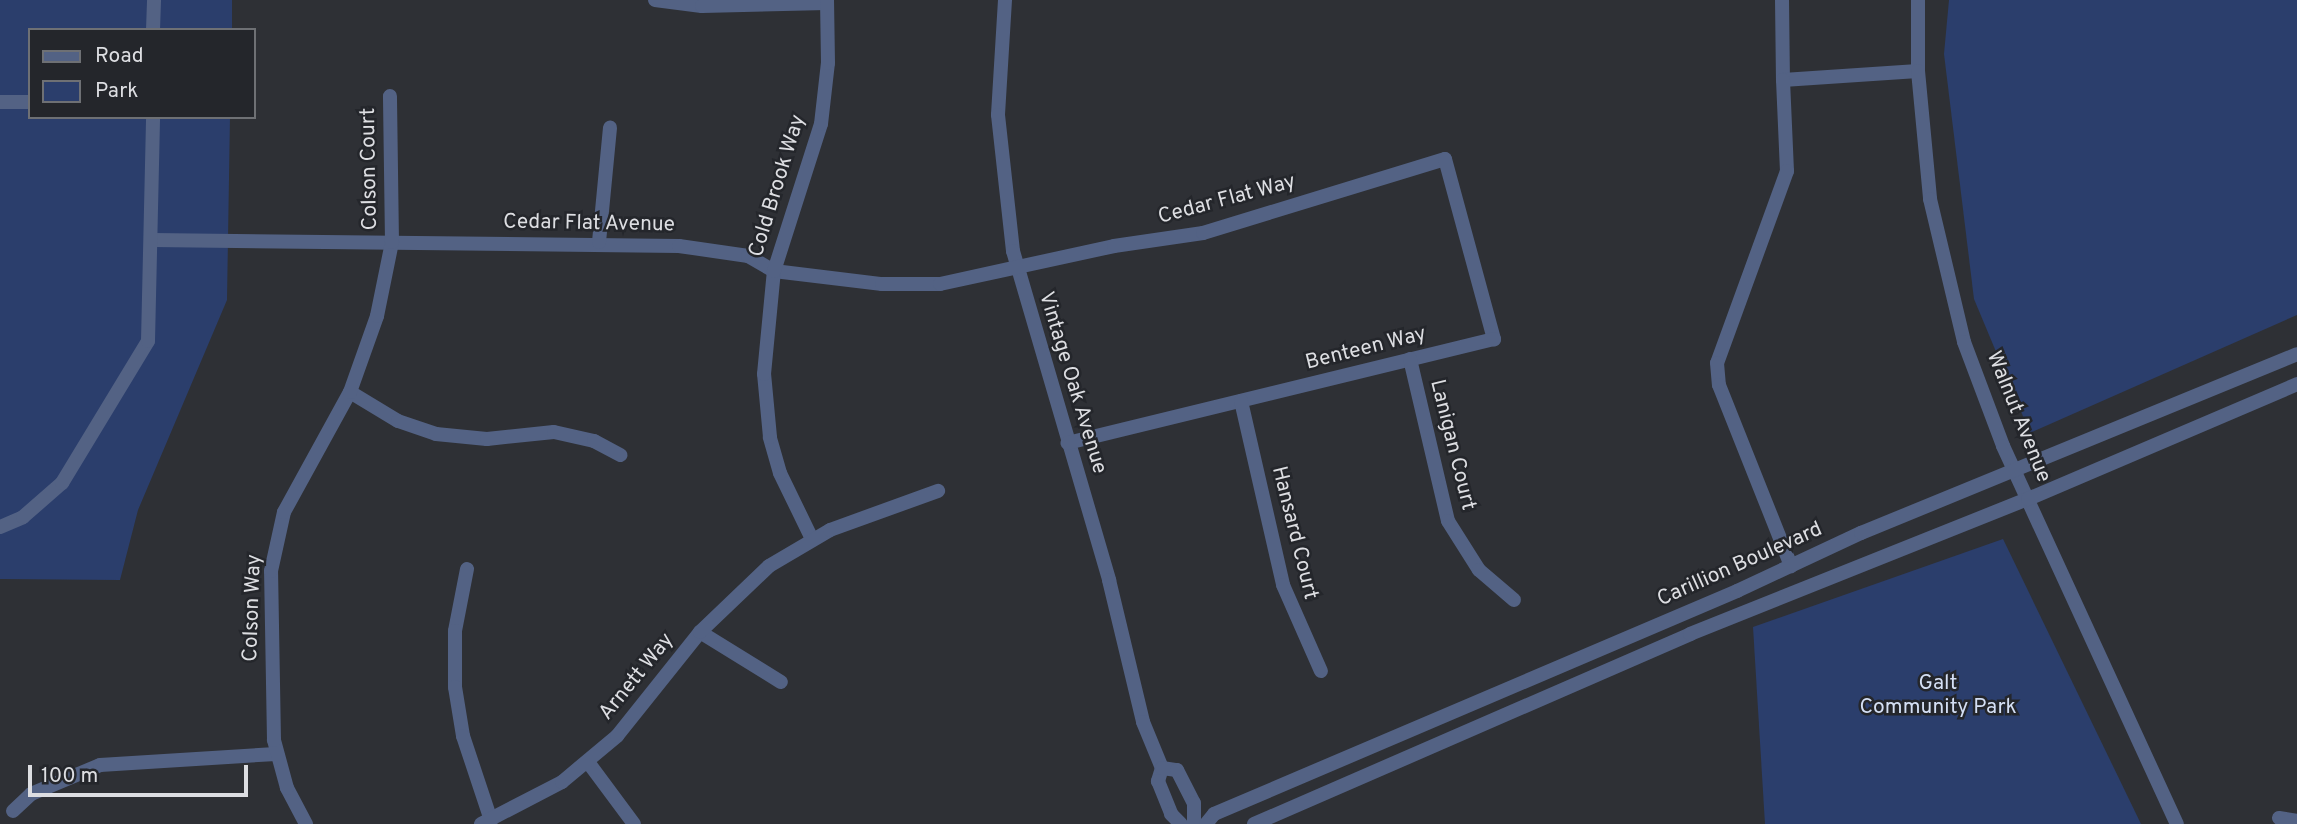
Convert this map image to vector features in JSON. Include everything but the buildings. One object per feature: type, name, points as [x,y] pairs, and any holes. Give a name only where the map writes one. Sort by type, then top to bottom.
[{"type":"street","points":[[153,0],[153,28]]},
{"type":"street","points":[[655,0],[702,6],[827,2]]},
{"type":"street","name":"Vintage Oak Avenue","points":[[1005,0],[998,115],[1005,202],[1017,270],[1109,580],[1143,722],[1161,768],[1158,781],[1171,814],[1181,824]]},
{"type":"street","points":[[1782,0],[1787,171],[1717,363],[1720,384],[1791,566]]},
{"type":"street","name":"Walnut Avenue","points":[[1918,0],[1917,71],[1930,199],[1964,342],[2014,468],[2177,824]]},
{"type":"street","name":"Cold Brook Way","points":[[812,539],[780,473],[766,406],[765,348],[774,271],[821,124],[828,63],[827,2]]},
{"type":"street","points":[[1783,80],[1917,71]]},
{"type":"street","name":"Colson Court","points":[[390,96],[392,243]]},
{"type":"street","points":[[0,102],[28,102]]},
{"type":"street","points":[[0,527],[23,517],[62,483],[135,369],[148,341],[153,240],[153,119]]},
{"type":"street","points":[[599,242],[610,128]]},
{"type":"street","name":"Cedar Flat Way","points":[[1017,270],[1114,246],[1203,233],[1445,159]]},
{"type":"street","name":"Benteen Way","points":[[1068,443],[1493,339],[1445,159]]},
{"type":"street","name":"Cedar Flat Avenue","points":[[153,240],[599,242],[748,256],[774,271],[911,285],[1017,270]]},
{"type":"street","name":"Colson Way","points":[[306,824],[287,788],[276,754],[270,597],[275,545],[298,481],[351,392],[377,316],[392,243]]},
{"type":"street","name":"Carillion Boulevard","points":[[1206,824],[1214,814],[2014,468],[2297,354]]},
{"type":"street","name":"Lanigan Court","points":[[1410,359],[1448,521],[1479,570],[1514,600]]},
{"type":"street","name":"Carillion Boulevard","points":[[1254,824],[1690,634],[2028,499],[2297,384]]},
{"type":"street","points":[[351,392],[398,421],[436,434],[487,439],[554,432],[594,441],[620,455]]},
{"type":"street","name":"Hansard Court","points":[[1241,401],[1283,586],[1321,671]]},
{"type":"street","name":"Arnett Way","points":[[486,822],[543,793],[588,762],[642,710],[700,632],[752,580],[812,539],[938,491]]},
{"type":"street","points":[[467,569],[455,631],[455,687],[463,736],[486,822]]},
{"type":"street","points":[[700,632],[781,682]]},
{"type":"street","points":[[13,811],[31,794],[100,765],[276,754]]},
{"type":"street","points":[[588,762],[634,824]]},
{"type":"street","points":[[1161,768],[1177,771],[1194,803],[1194,824]]},
{"type":"street","points":[[2279,818],[2297,821]]},
{"type":"green space","points":[[0,0],[232,0],[232,28],[28,28],[28,119],[230,119],[227,300],[138,510],[120,580],[0,579]]},
{"type":"green space","points":[[1949,0],[2297,0],[2297,315],[2030,433],[1974,299],[1944,54]]},
{"type":"green space","name":"Galt Community Park","points":[[2003,539],[2141,824],[1765,824],[1753,627]]}]
